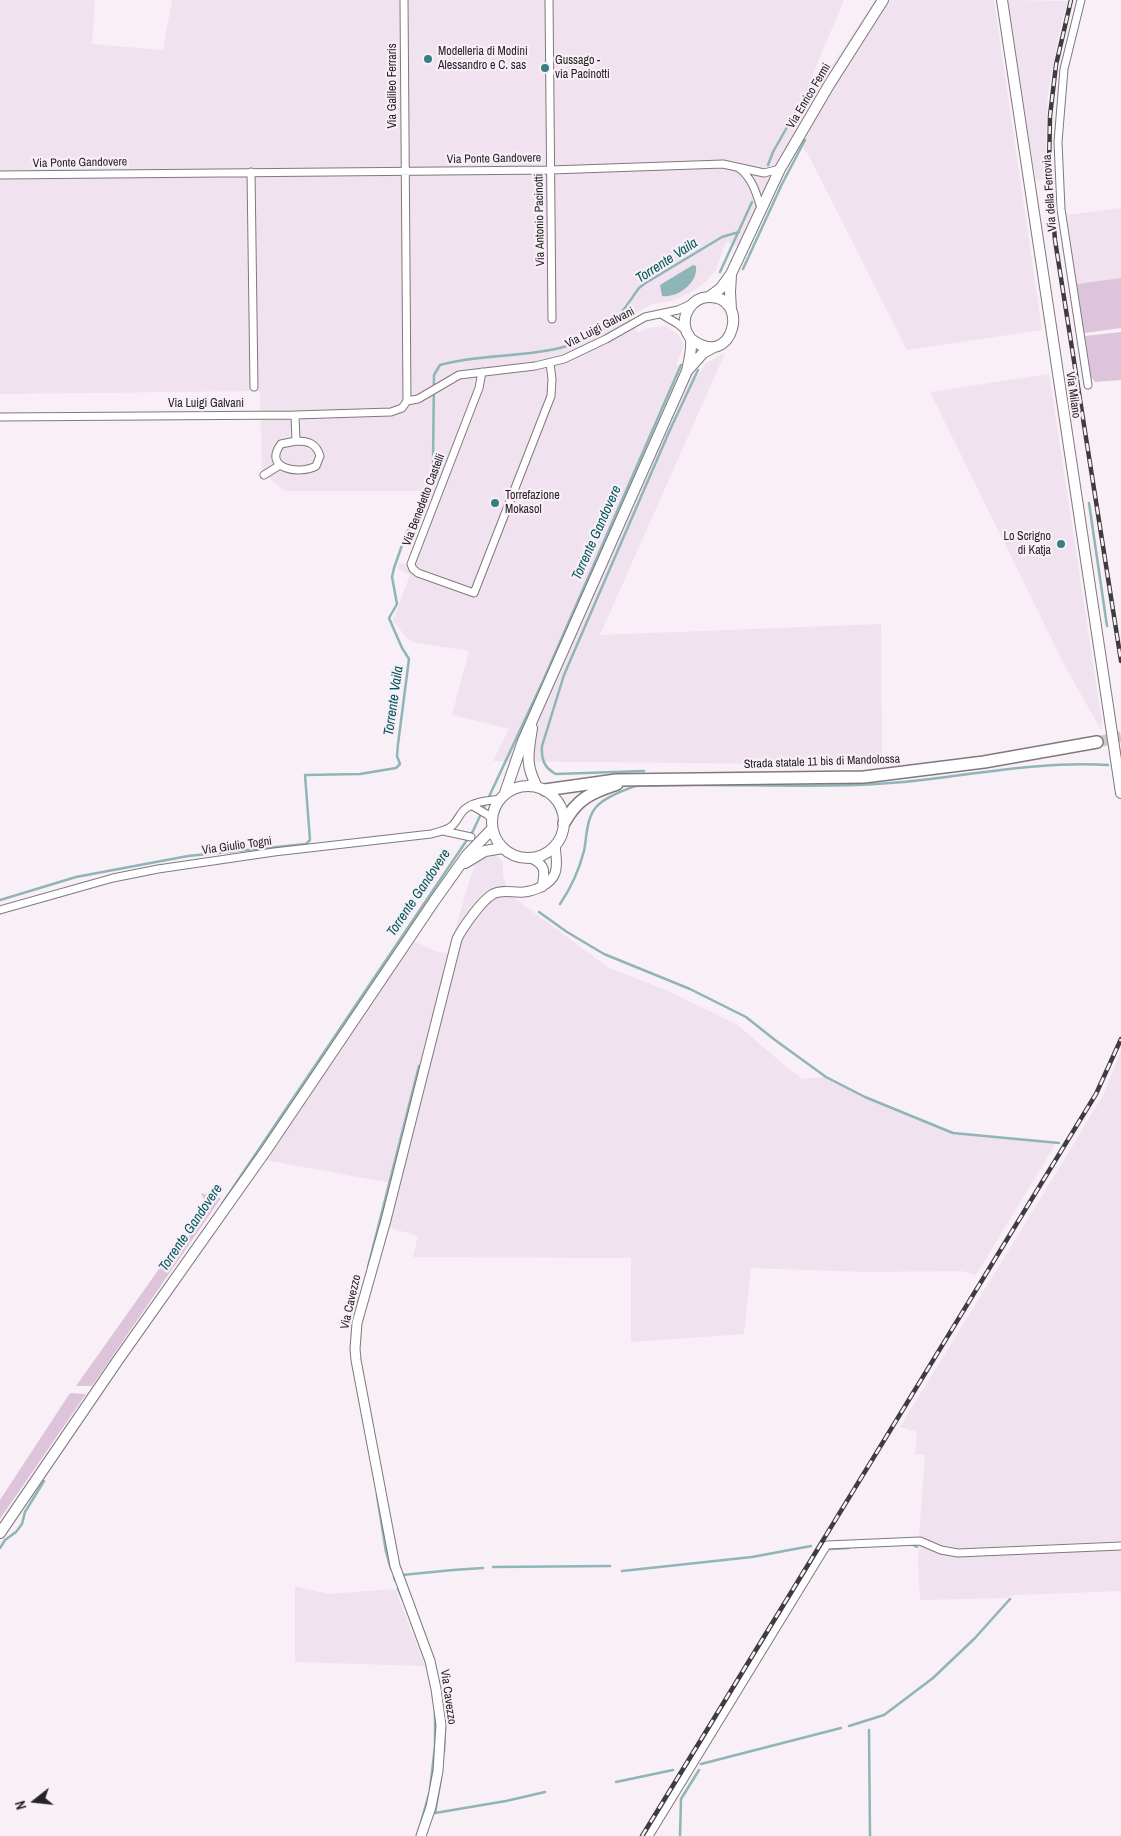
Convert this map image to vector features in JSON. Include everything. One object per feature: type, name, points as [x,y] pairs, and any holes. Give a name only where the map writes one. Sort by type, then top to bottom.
[{"type":"main road","name":"Via Enrico Fermi","points":[[732,274],[780,169],[829,85],[883,0]]},
{"type":"main road","name":"Via Milano","points":[[1002,0],[1121,793]]},
{"type":"main road","points":[[687,371],[688,335],[684,321],[686,312],[692,304],[700,299],[709,297],[721,288],[732,274]]},
{"type":"main road","points":[[0,1533],[118,1360],[267,1149],[434,900],[491,821],[523,740],[687,371],[703,353],[724,342],[734,328],[730,292],[732,274]]},
{"type":"main road","points":[[709,297],[726,303],[731,310]]},
{"type":"main road","points":[[688,335],[698,344],[706,347],[716,346]]},
{"type":"main road","points":[[491,821],[496,839],[503,848],[517,856],[531,858],[542,856],[555,846],[560,839],[564,823],[560,806],[555,798],[541,789],[530,774],[528,765],[534,718]]},
{"type":"main road","name":"Strada statale 11 bis di Mandolossa","points":[[541,789],[616,780],[864,777],[984,762],[1096,742]]},
{"type":"main road","name":"Strada statale 11 bis di Mandolossa","points":[[564,823],[572,808],[582,799],[606,788],[636,780]]},
{"type":"main road","points":[[500,797],[519,787],[526,786],[541,789]]},
{"type":"main road","points":[[457,870],[466,862],[485,851],[503,848]]},
{"type":"street","name":"Via Galileo Ferraris","points":[[404,0],[404,172]]},
{"type":"street","name":"Via Antonio Pacinotti","points":[[549,0],[552,319]]},
{"type":"street","name":"Via della Ferrovia","points":[[1081,0],[1064,69],[1058,142],[1061,209],[1088,385]]},
{"type":"street","name":"Via Ponte Gandovere","points":[[0,176],[551,170],[722,164],[764,172],[780,169]]},
{"type":"street","points":[[736,166],[747,174],[755,188],[761,208]]},
{"type":"street","points":[[251,172],[254,387]]},
{"type":"street","points":[[404,172],[407,401]]},
{"type":"street","name":"Via Luigi Galvani","points":[[0,417],[295,415],[391,412],[402,408],[407,401],[418,399],[459,375],[550,363],[564,359],[606,339],[645,317],[678,310],[692,304]]},
{"type":"street","points":[[661,314],[678,324],[688,335]]},
{"type":"street","name":"Via Benedetto Castelli","points":[[482,372],[479,388],[411,564],[418,573],[474,594],[551,396],[552,379],[550,363]]},
{"type":"street","points":[[295,415],[296,441]]},
{"type":"street","points":[[296,441],[305,441],[315,446],[320,456],[316,466],[307,470],[288,470],[276,460],[278,448],[281,444],[296,441]]},
{"type":"street","points":[[264,475],[280,465]]},
{"type":"street","points":[[443,831],[454,825],[465,809],[471,805],[500,797]]},
{"type":"street","points":[[471,805],[491,821]]},
{"type":"street","points":[[443,831],[471,838]]},
{"type":"street","name":"Via Giulio Togni","points":[[0,910],[113,878],[158,869],[443,831]]},
{"type":"street","points":[[542,887],[550,881],[555,873],[555,846]]},
{"type":"street","points":[[531,858],[541,863],[544,870],[542,887]]},
{"type":"street","name":"Via Cavezzo","points":[[421,1836],[431,1807],[438,1771],[439,1706],[430,1661],[399,1580],[390,1549],[356,1360],[357,1323],[386,1220],[457,938],[492,895],[500,892],[524,892],[542,887]]},
{"type":"street","points":[[649,1836],[827,1545],[920,1541],[941,1550],[958,1553],[1121,1546]]},
{"type":"shaded area","points":[[0,0],[95,0],[92,44],[163,50],[172,0],[844,0],[812,76],[821,82],[875,0],[994,0],[1042,330],[907,350],[808,154],[794,140],[741,247],[726,242],[715,271],[706,282],[690,293],[672,301],[653,304],[631,315],[638,333],[648,328],[666,326],[679,335],[684,345],[676,365],[697,376],[706,363],[725,353],[600,635],[881,624],[882,765],[493,761],[509,729],[452,715],[469,651],[413,642],[407,638],[393,621],[410,575],[398,569],[400,563],[408,565],[432,499],[420,491],[285,491],[262,472],[260,391],[0,394]]},
{"type":"shaded area","points":[[1006,0],[1068,1],[1062,20],[1048,92],[1046,179],[1036,181]]},
{"type":"shaded area","points":[[1121,208],[1121,278],[1077,284],[1067,215]]},
{"type":"shaded area","points":[[1121,278],[1121,328],[1084,333],[1077,284]]},
{"type":"shaded area","points":[[1121,332],[1121,380],[1095,382],[1091,377],[1085,336]]},
{"type":"shaded area","points":[[1049,374],[1102,722],[1101,730],[1066,668],[930,392]]},
{"type":"shaded area","points":[[494,853],[503,861],[503,875],[509,894],[609,968],[666,990],[738,1025],[803,1079],[824,1077],[864,1097],[954,1134],[1048,1142],[1055,1145],[976,1275],[961,1271],[866,1272],[751,1268],[744,1334],[631,1342],[631,1258],[413,1257],[418,1236],[387,1227],[398,1184],[265,1160],[304,1095],[411,940],[438,952],[448,953],[476,859]]},
{"type":"shaded area","points":[[1121,1051],[1121,1541],[963,1549],[944,1547],[919,1536],[925,1455],[915,1454],[917,1432],[900,1427],[1103,1095]]},
{"type":"shaded area","points":[[201,1193],[221,1198],[92,1386],[76,1386],[198,1214],[205,1202]]},
{"type":"shaded area","points":[[70,1393],[86,1394],[0,1519],[0,1500]]},
{"type":"shaded area","points":[[919,1545],[945,1555],[1121,1548],[1121,1591],[1016,1595],[1006,1598],[920,1600]]},
{"type":"shaded area","points":[[295,1586],[328,1594],[395,1589],[425,1666],[295,1662]]},
{"type":"water","points":[[693,265],[696,266],[696,272],[686,288],[674,295],[662,296],[660,285]]},
{"type":"waterway","name":"Torrente Gandovere","points":[[768,165],[773,152],[809,88]]},
{"type":"waterway","points":[[743,269],[782,184],[805,140]]},
{"type":"waterway","name":"Torrente Gandovere","points":[[720,272],[752,202]]},
{"type":"waterway","name":"Torrente Vaila","points":[[0,900],[76,877],[188,856],[306,844],[310,840],[305,775],[360,774],[396,768],[400,764],[397,756],[398,744],[409,659],[389,618],[397,604],[392,577],[406,534],[425,502],[431,482],[433,465],[434,375],[440,365],[461,360],[549,350],[571,345],[591,337],[610,324],[644,284],[722,237],[739,232]]},
{"type":"waterway","name":"Torrente Gandovere","points":[[222,1204],[473,831],[543,681],[681,365]]},
{"type":"waterway","points":[[644,771],[556,774],[544,763],[542,746],[564,675],[669,432],[698,370]]},
{"type":"waterway","points":[[1089,503],[1107,626]]},
{"type":"waterway","points":[[560,904],[580,865],[593,811],[605,799],[635,786],[871,784],[904,782],[1006,769],[1056,765],[1108,765]]},
{"type":"waterway","points":[[539,912],[567,932],[604,954],[690,989],[746,1017],[826,1077],[865,1097],[953,1133],[1059,1143]]},
{"type":"waterway","points":[[368,1267],[419,1066]]},
{"type":"waterway","points":[[357,1307],[359,1298]]},
{"type":"waterway","points":[[0,1548],[5,1540],[16,1532],[22,1524],[25,1512],[44,1481]]},
{"type":"waterway","points":[[377,1495],[386,1552],[391,1569]]},
{"type":"waterway","points":[[911,1544],[917,1547]]},
{"type":"waterway","points":[[622,1571],[752,1557],[811,1546]]},
{"type":"waterway","points":[[830,1549],[849,1548]]},
{"type":"waterway","points":[[493,1567],[610,1566]]},
{"type":"waterway","points":[[402,1575],[483,1568]]},
{"type":"waterway","points":[[398,1589],[403,1600]]},
{"type":"waterway","points":[[849,1726],[884,1715],[933,1678],[975,1638],[1010,1599]]},
{"type":"waterway","points":[[439,1681],[444,1717]]},
{"type":"waterway","points":[[430,1789],[435,1746],[435,1710]]},
{"type":"waterway","points":[[444,1752],[445,1728]]},
{"type":"waterway","points":[[701,1764],[841,1728]]},
{"type":"waterway","points":[[869,1730],[870,1836]]},
{"type":"waterway","points":[[616,1782],[673,1770]]},
{"type":"waterway","points":[[680,1836],[681,1799],[699,1770]]},
{"type":"waterway","points":[[441,1778],[435,1813],[506,1801],[545,1792]]},
{"type":"waterway","points":[[417,1836],[429,1794]]},
{"type":"tunnel","points":[[1097,742],[1121,737]]},
{"type":"railway","points":[[1071,0],[1056,65],[1050,116],[1049,166],[1055,240],[1121,661]]},
{"type":"railway","points":[[642,1836],[1096,1094],[1121,1039]]},
{"type":"place","name":"Modelleria di Modini Alessandro e C. sas","points":[[428,59]]},
{"type":"place","name":"Gussago - via Pacinotti","points":[[545,68]]},
{"type":"place","name":"Torrefazione Mokasol","points":[[495,503]]},
{"type":"place","name":"Lo Scrigno di Katja","points":[[1061,544]]}]
